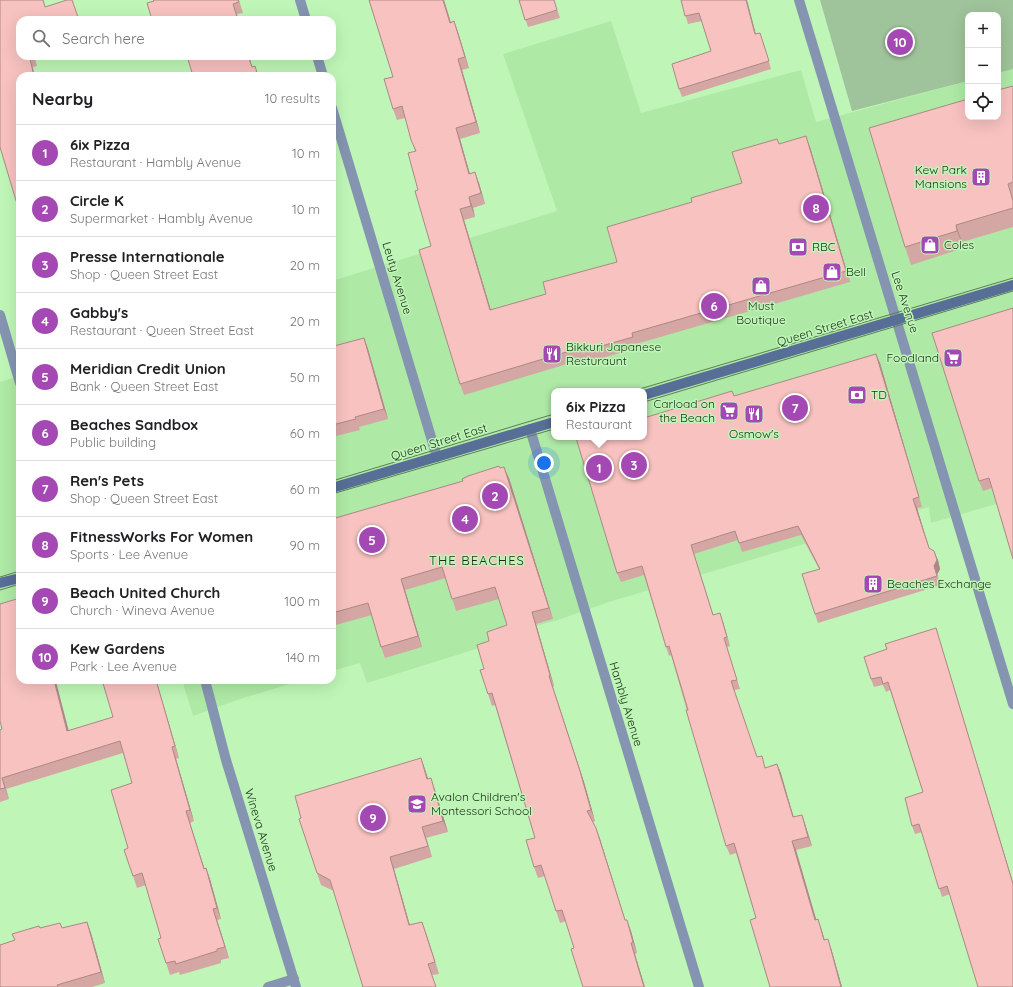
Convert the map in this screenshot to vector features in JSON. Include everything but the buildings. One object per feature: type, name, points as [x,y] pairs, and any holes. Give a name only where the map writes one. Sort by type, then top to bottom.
[{"type":"main road","name":"Queen Street East","points":[[647,394],[1013,285]]},
{"type":"main road","name":"Queen Street East","points":[[336,487],[551,423]]},
{"type":"main road","points":[[0,583],[16,579]]},
{"type":"street","points":[[300,0],[305,16]]},
{"type":"street","name":"Lee Avenue","points":[[799,0],[1013,704]]},
{"type":"street","points":[[317,60],[321,72]]},
{"type":"street","name":"Leuty Avenue","points":[[336,121],[437,457]]},
{"type":"street","points":[[0,315],[16,369]]},
{"type":"street","name":"Hambly Avenue","points":[[530,429],[699,987]]},
{"type":"street","name":"Wineva Avenue","points":[[206,684],[226,760],[295,983]]},
{"type":"street","points":[[268,987],[295,983]]},
{"type":"shaded area","points":[[820,0],[1013,0],[1013,69],[1001,72],[1001,12],[965,12],[965,82],[852,111]]},
{"type":"shaded area","points":[[611,21],[641,113],[801,70],[816,122],[965,82],[965,120],[1001,120],[1001,72],[1013,69],[1013,499],[931,523],[929,507],[612,601],[558,620],[488,639],[489,645],[367,683],[360,663],[336,670],[336,280],[557,211],[503,54]]},
{"type":"shaded area","points":[[16,377],[16,682],[0,691],[0,382]]},
{"type":"shaded area","points":[[183,684],[290,684],[237,700],[193,716]]},
{"type":"tram line","points":[[643,388],[1013,278]]},
{"type":"tram line","points":[[647,401],[1013,291]]},
{"type":"tram line","points":[[336,480],[551,415]]},
{"type":"tram line","points":[[336,493],[551,430]]},
{"type":"tram line","points":[[0,577],[16,572]]},
{"type":"tram line","points":[[0,590],[16,585]]},
{"type":"place","name":"Kew Gardens","points":[[900,42]]},
{"type":"place","name":"Kew Park Mansions","points":[[981,177]]},
{"type":"place","name":"FitnessWorks For Women","points":[[816,208]]},
{"type":"place","name":"Coles","points":[[930,245]]},
{"type":"place","name":"RBC","points":[[798,247]]},
{"type":"place","name":"Bell","points":[[832,272]]},
{"type":"place","name":"Must Boutique","points":[[761,286]]},
{"type":"place","name":"Beaches Sandbox","points":[[714,306]]},
{"type":"place","name":"Bikkuri Japanese Resturaunt","points":[[552,354]]},
{"type":"place","name":"Foodland","points":[[953,358]]},
{"type":"place","name":"TD","points":[[857,395]]},
{"type":"place","name":"Ren's Pets","points":[[795,408]]},
{"type":"place","name":"Carload on the Beach","points":[[729,411]]},
{"type":"place","name":"Osmow's","points":[[754,414]]},
{"type":"place","name":"Presse Internationale","points":[[634,465]]},
{"type":"place","name":"6ix Pizza","points":[[599,468]]},
{"type":"place","name":"Circle K","points":[[495,496]]},
{"type":"place","name":"Gabby's","points":[[465,519]]},
{"type":"place","name":"Meridian Credit Union","points":[[372,540]]},
{"type":"place","name":"Beaches Exchange","points":[[873,584]]},
{"type":"place","name":"Avalon Children's Montessori School","points":[[417,804]]},
{"type":"place","name":"Beach United Church","points":[[373,818]]},
{"type":"district","name":"THE BEACHES","points":[[477,560]]}]
